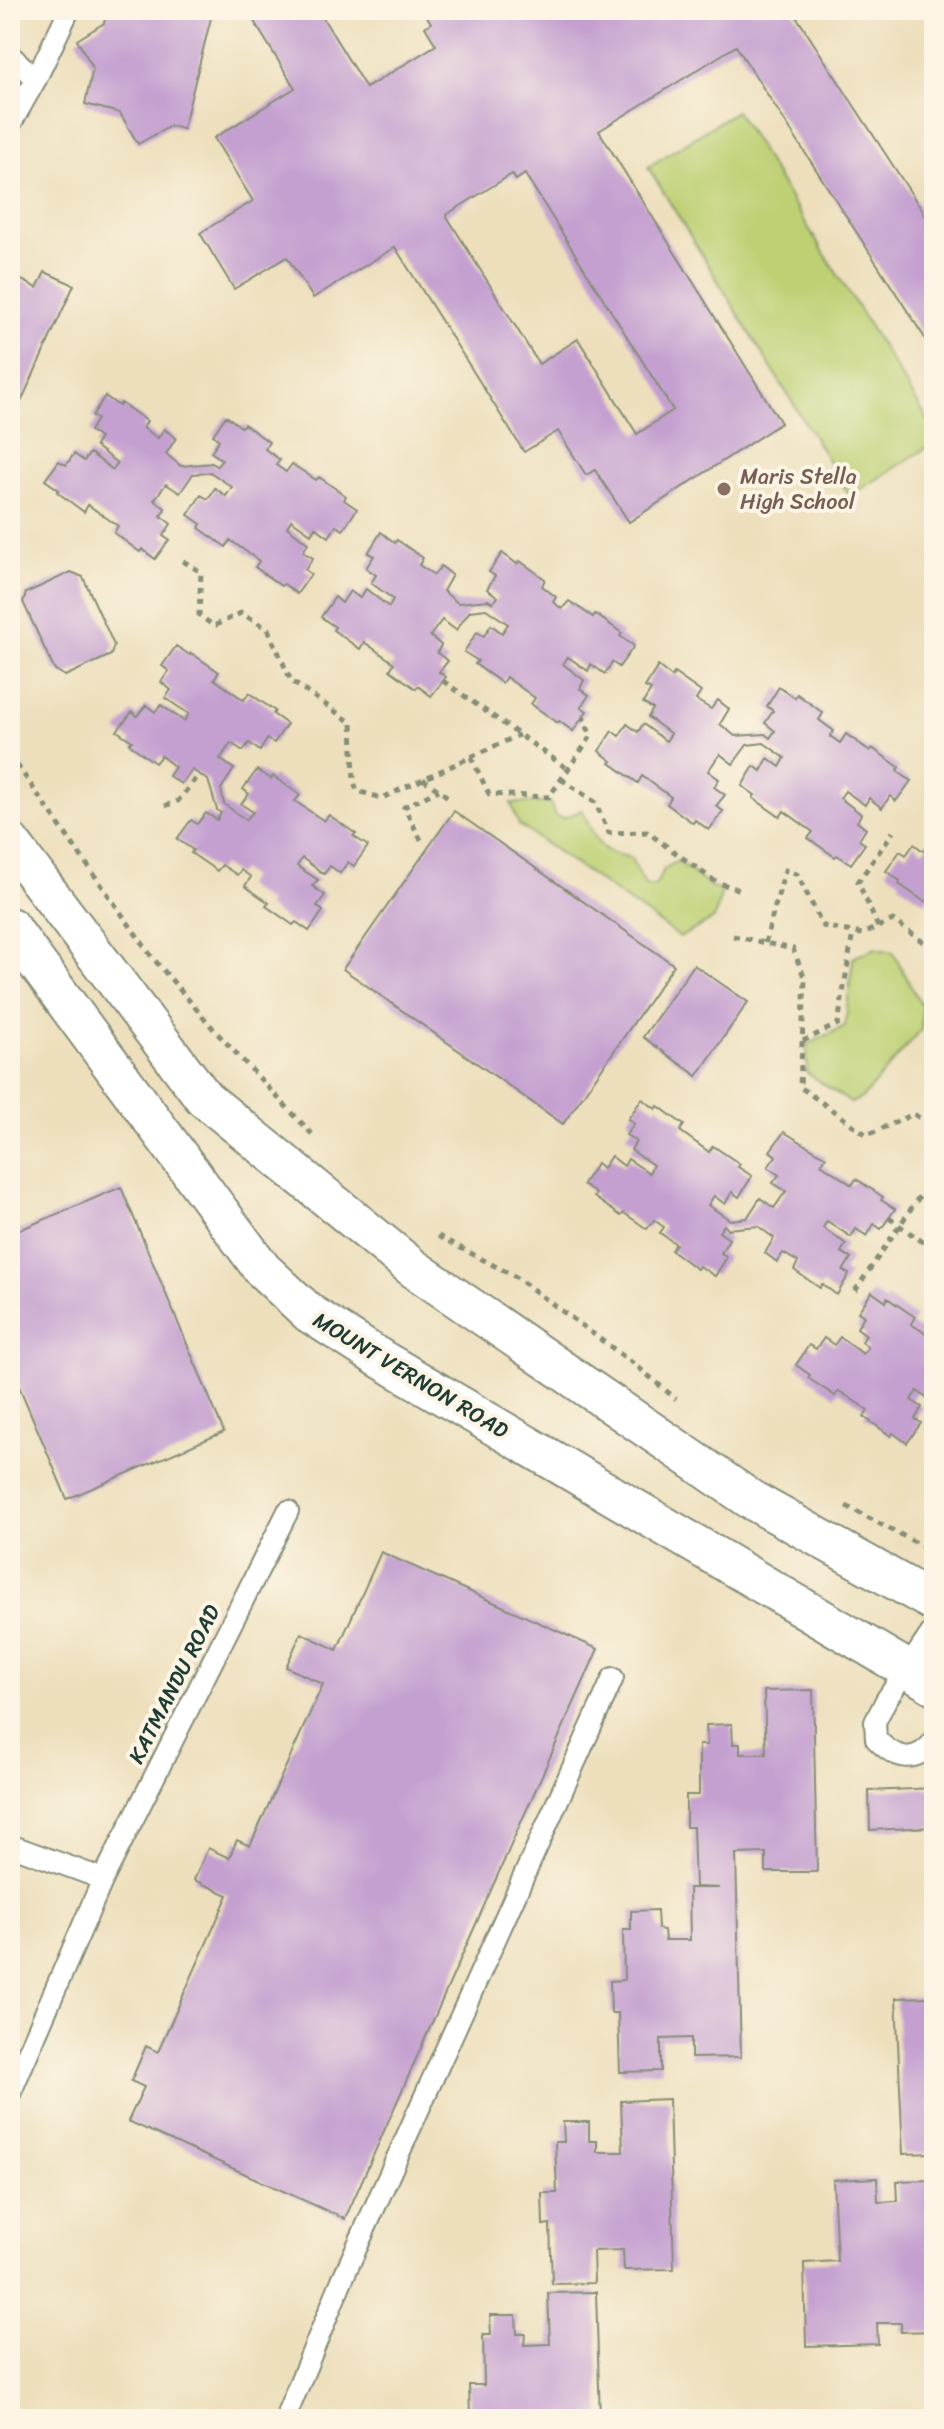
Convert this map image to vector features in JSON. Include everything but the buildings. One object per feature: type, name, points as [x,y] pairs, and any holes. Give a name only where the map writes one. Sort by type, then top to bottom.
[{"type":"street","points":[[10,842],[204,1098],[413,1268],[750,1499],[934,1602]]},
{"type":"street","name":"MOUNT VERNON ROAD","points":[[10,927],[262,1269],[309,1313],[381,1359],[920,1678]]},
{"type":"street","points":[[164,1136],[204,1098]]},
{"type":"lane","points":[[10,125],[69,10]]},
{"type":"lane","points":[[10,55],[36,79]]},
{"type":"lane","name":"KATMANDU ROAD","points":[[10,2094],[103,1879],[288,1511]]},
{"type":"lane","points":[[934,1629],[920,1678],[886,1700],[875,1722],[876,1739],[886,1750],[899,1757],[915,1756],[928,1749],[934,1741]]},
{"type":"lane","points":[[287,2419],[342,2280],[613,1678]]},
{"type":"lane","points":[[10,1845],[103,1879]]},
{"type":"path","points":[[10,33],[22,10]]},
{"type":"path","points":[[183,561],[201,572],[199,615],[214,626],[241,613],[268,629],[291,681],[352,723],[357,791],[382,798],[519,735]]},
{"type":"path","points":[[443,681],[568,769]]},
{"type":"path","points":[[471,757],[489,794],[549,797],[591,736],[583,717]]},
{"type":"path","points":[[10,755],[152,957],[217,1033],[318,1140]]},
{"type":"path","points":[[165,806],[178,801],[199,774]]},
{"type":"path","points":[[423,779],[451,799]]},
{"type":"path","points":[[561,779],[595,802],[609,833],[647,832],[716,882],[744,891]]},
{"type":"path","points":[[421,840],[404,807],[439,790]]},
{"type":"path","points":[[878,927],[858,882],[893,832]]},
{"type":"path","points":[[765,943],[785,870],[797,874],[823,926],[862,934],[893,920],[934,950]]},
{"type":"path","points":[[802,1042],[838,1024],[853,932]]},
{"type":"path","points":[[733,936],[793,949],[805,979],[800,1087],[867,1135],[914,1114],[934,1129]]},
{"type":"path","points":[[934,974],[927,1029],[934,1034]]},
{"type":"path","points":[[855,1291],[934,1175]]},
{"type":"path","points":[[889,1218],[934,1250]]},
{"type":"path","points":[[435,1234],[516,1277],[638,1367],[679,1402]]},
{"type":"path","points":[[842,1504],[934,1552]]},
{"type":"green space","points":[[736,111],[934,430],[934,443],[850,496],[648,167]]},
{"type":"green space","points":[[511,803],[550,803],[555,816],[564,818],[582,810],[598,843],[610,852],[630,857],[646,886],[655,886],[664,869],[678,861],[712,888],[722,891],[714,919],[680,937],[519,825]]},
{"type":"green space","points":[[874,948],[893,952],[922,1007],[921,1030],[863,1097],[851,1103],[807,1073],[807,1045],[845,1026],[853,958]]},
{"type":"place","name":"Maris Stella High School","points":[[724,489]]}]
